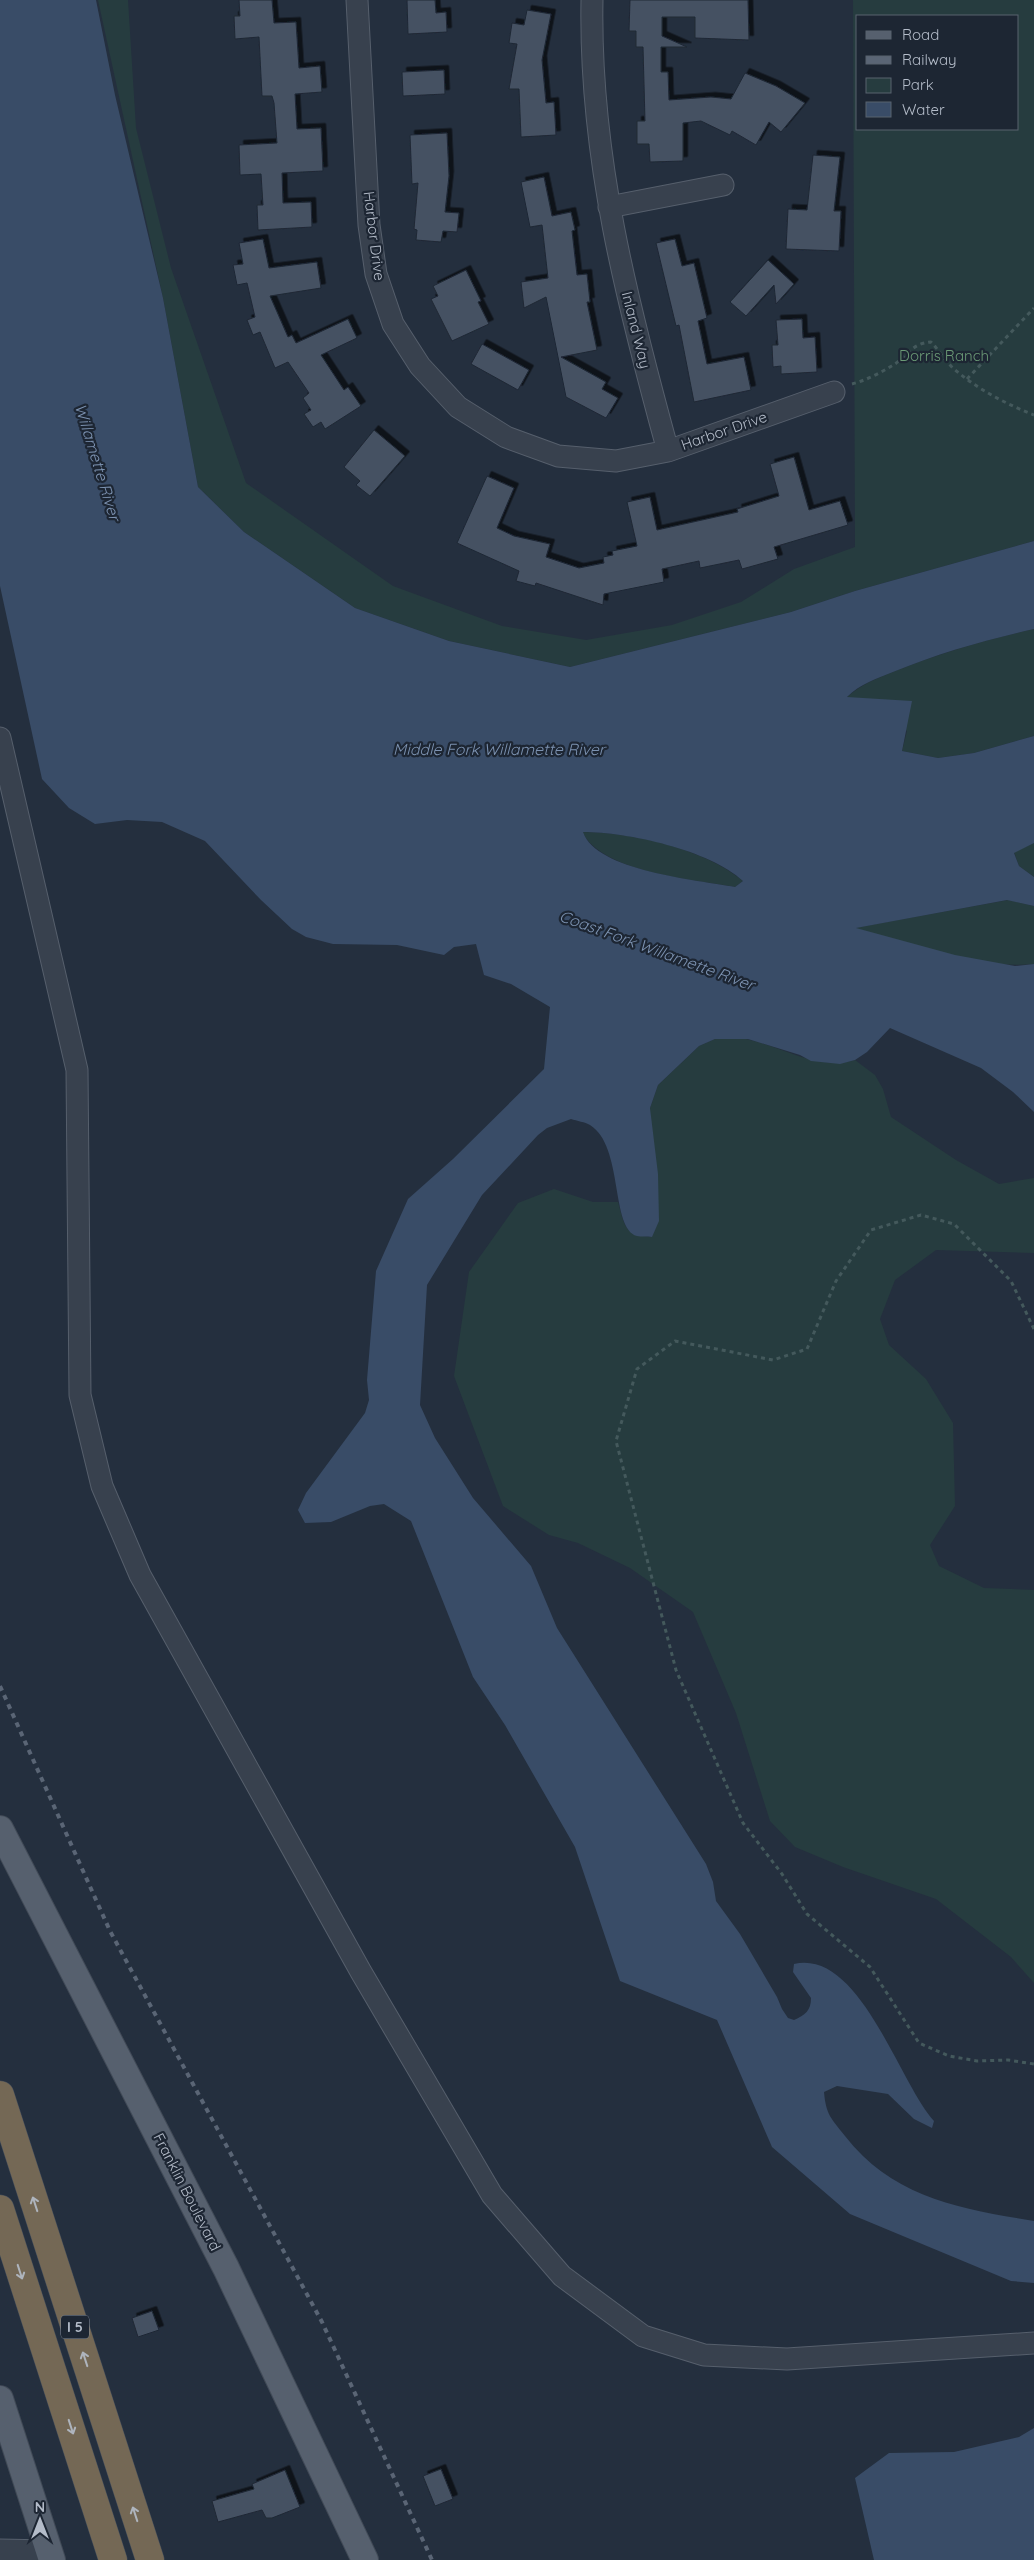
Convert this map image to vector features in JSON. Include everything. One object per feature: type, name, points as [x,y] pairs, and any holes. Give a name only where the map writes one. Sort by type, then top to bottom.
[{"type":"highway","name":"I 5","points":[[0,2095],[150,2560]]},
{"type":"highway","name":"I 5","points":[[0,2210],[113,2560]]},
{"type":"main road","name":"Franklin Boulevard","points":[[0,1829],[226,2268],[365,2560]]},
{"type":"main road","points":[[0,2399],[51,2556]]},
{"type":"street","name":"Harbor Drive","points":[[357,0],[369,225],[376,274],[393,324],[420,366],[458,407],[506,437],[558,456],[616,461],[668,451],[834,392]]},
{"type":"street","name":"Inland Way","points":[[592,0],[591,51],[609,207],[632,320],[668,451]]},
{"type":"street","points":[[609,207],[723,185]]},
{"type":"street","points":[[0,738],[77,1070],[80,1396],[102,1486],[140,1575],[361,1972],[492,2195],[562,2276],[643,2336],[704,2355],[787,2359],[1034,2343]]},
{"type":"street","points":[[0,2550],[51,2556]]},
{"type":"path","points":[[967,379],[1034,308]]},
{"type":"path","points":[[834,392],[845,385],[862,382],[897,363],[914,346],[931,342],[952,368],[967,379],[1003,402],[1034,415]]},
{"type":"path","points":[[1034,1329],[1011,1281],[954,1224],[921,1215],[871,1230],[836,1281],[806,1349],[773,1360],[675,1341],[637,1369],[616,1441],[676,1670],[743,1823],[782,1874],[807,1914],[870,1967],[919,2043],[949,2056],[977,2061],[1008,2060],[1034,2064]]},
{"type":"green space","name":"Dorris Ranch","points":[[98,0],[128,0],[136,128],[171,268],[246,483],[393,586],[502,626],[586,640],[672,625],[741,602],[794,569],[855,547],[853,0],[1034,0],[1034,541],[855,591],[791,612],[570,667],[449,641],[355,608],[244,532],[198,487],[163,298]]},
{"type":"green space","points":[[1034,629],[1034,736],[974,753],[938,758],[902,751],[907,731],[846,698],[868,683],[910,665],[962,648]]},
{"type":"green space","points":[[582,832],[622,835],[667,844],[709,860],[743,881],[735,887],[651,872],[609,857],[593,846]]},
{"type":"green space","points":[[1034,843],[1034,877],[1019,866],[1014,852]]},
{"type":"green space","points":[[1008,900],[1034,906],[1034,964],[1011,965],[966,959],[920,948],[854,928]]},
{"type":"green space","points":[[715,1039],[746,1039],[815,1061],[828,1063],[842,1063],[855,1060],[875,1075],[883,1089],[891,1117],[956,1160],[999,1184],[1034,1178],[1034,1253],[936,1250],[895,1280],[880,1319],[889,1345],[926,1379],[953,1423],[955,1506],[930,1545],[939,1566],[984,1588],[1034,1590],[1034,1983],[1011,1957],[936,1899],[843,1867],[795,1847],[770,1821],[736,1713],[693,1612],[630,1568],[578,1543],[549,1535],[503,1506],[454,1376],[469,1272],[518,1203],[554,1189],[593,1202],[618,1202],[624,1224],[627,1228],[636,1234],[652,1237],[650,1108],[658,1085],[699,1046]]},
{"type":"water","points":[[0,0],[96,0],[115,95],[163,298],[198,487],[244,532],[355,608],[449,641],[570,667],[791,612],[855,591],[1034,541],[1034,629],[980,642],[910,665],[868,682],[847,697],[912,701],[902,751],[938,758],[974,753],[1034,736],[1034,843],[1014,853],[1019,866],[1034,877],[1034,906],[1007,900],[856,928],[955,955],[1015,966],[1034,964],[1034,1112],[1013,1092],[981,1068],[890,1028],[867,1052],[855,1060],[840,1064],[811,1061],[800,1055],[748,1039],[715,1039],[699,1046],[658,1085],[650,1108],[658,1174],[659,1221],[652,1237],[637,1236],[629,1230],[623,1219],[613,1168],[608,1150],[601,1136],[590,1125],[571,1119],[547,1128],[538,1135],[482,1195],[427,1285],[420,1405],[435,1438],[473,1498],[531,1566],[557,1628],[706,1864],[713,1882],[716,1901],[740,1934],[788,2018],[794,2020],[807,2012],[811,2002],[811,1998],[793,1972],[794,1964],[818,1965],[839,1977],[858,1997],[876,2023],[921,2103],[934,2121],[932,2128],[914,2119],[888,2094],[837,2086],[824,2092],[826,2106],[833,2120],[864,2157],[885,2174],[907,2187],[955,2205],[1034,2221],[1034,2283],[1011,2281],[850,2214],[772,2147],[717,2020],[620,1981],[575,1847],[505,1725],[473,1677],[411,1521],[384,1504],[370,1506],[331,1522],[305,1523],[298,1510],[306,1493],[365,1413],[369,1400],[367,1380],[376,1271],[408,1199],[453,1159],[544,1069],[550,1007],[511,984],[484,975],[476,944],[454,947],[444,955],[397,945],[333,944],[306,937],[292,929],[261,900],[205,841],[162,822],[127,820],[95,824],[69,808],[42,779],[0,586]],"holes":[[[583,832],[644,839],[689,852],[710,860],[743,881],[735,887],[674,877],[627,865],[607,856],[592,845]]]},
{"type":"water","points":[[1034,2428],[1034,2560],[874,2560],[855,2478],[889,2453],[954,2452],[1019,2437]]},
{"type":"building","points":[[239,0],[272,0],[274,23],[296,22],[299,68],[320,66],[322,92],[295,94],[297,129],[321,128],[323,171],[282,173],[283,203],[311,202],[312,227],[258,230],[257,205],[263,205],[261,174],[240,175],[239,145],[277,143],[272,96],[262,96],[259,37],[235,39],[234,16],[240,16]]},
{"type":"building","points":[[407,0],[435,0],[436,13],[446,12],[447,32],[408,34]]},
{"type":"building","points":[[630,0],[748,0],[749,40],[695,38],[695,17],[662,17],[662,36],[687,47],[661,47],[661,72],[668,72],[669,100],[711,97],[731,99],[745,73],[776,86],[805,103],[781,132],[769,122],[756,145],[732,131],[730,135],[701,121],[683,123],[683,161],[650,162],[649,144],[637,144],[637,121],[645,121],[643,47],[636,47],[636,31],[629,31]]},
{"type":"building","points":[[527,10],[551,14],[542,60],[546,103],[554,102],[556,135],[521,137],[519,89],[509,89],[517,44],[509,43],[512,23],[524,25]]},
{"type":"building","points":[[444,70],[445,94],[403,96],[402,72]]},
{"type":"building","points":[[447,133],[449,176],[445,212],[459,213],[457,232],[443,231],[441,242],[416,240],[417,230],[414,229],[418,183],[412,184],[410,135]]},
{"type":"building","points":[[813,155],[840,157],[834,211],[841,211],[839,251],[786,249],[788,209],[807,210]]},
{"type":"building","points":[[544,177],[552,216],[571,212],[575,230],[572,231],[577,275],[587,274],[590,302],[587,302],[597,350],[561,357],[606,382],[602,389],[618,398],[606,418],[566,397],[546,297],[524,308],[521,282],[548,278],[542,225],[530,227],[521,182]]},
{"type":"building","points":[[263,239],[269,268],[317,262],[321,288],[270,296],[288,337],[292,335],[296,343],[348,319],[357,338],[321,355],[344,390],[348,387],[361,406],[325,429],[321,422],[313,427],[304,414],[311,410],[303,398],[309,393],[288,362],[275,368],[260,332],[253,335],[247,320],[255,317],[247,283],[237,285],[233,265],[243,264],[239,243]]},
{"type":"building","points":[[675,239],[682,266],[694,263],[707,318],[698,321],[707,364],[744,357],[751,390],[694,402],[679,325],[676,326],[656,243]]},
{"type":"building","points":[[768,260],[794,284],[776,304],[774,285],[746,316],[730,302]]},
{"type":"building","points":[[466,270],[481,301],[478,302],[489,324],[452,341],[431,299],[438,296],[433,286]]},
{"type":"building","points":[[802,319],[803,338],[815,337],[817,372],[781,374],[781,366],[773,367],[772,345],[778,345],[776,320]]},
{"type":"building","points":[[482,344],[529,370],[518,390],[471,364]]},
{"type":"building","points":[[374,430],[405,456],[370,496],[356,485],[360,481],[344,467]]},
{"type":"building","points":[[794,457],[809,510],[840,501],[848,525],[774,547],[778,559],[742,569],[739,560],[700,568],[699,561],[662,569],[664,582],[604,594],[603,605],[536,583],[535,586],[516,581],[519,571],[457,543],[487,476],[514,488],[497,528],[514,536],[550,544],[546,557],[579,568],[604,563],[603,557],[613,555],[612,551],[637,546],[627,502],[650,497],[657,530],[738,512],[737,509],[779,496],[770,464]]},
{"type":"building","points":[[152,2311],[159,2330],[138,2337],[132,2318]]},
{"type":"building","points":[[441,2469],[453,2499],[435,2506],[423,2476]]},
{"type":"building","points":[[285,2470],[300,2507],[272,2518],[266,2518],[262,2510],[218,2522],[212,2501],[254,2489],[252,2484]]},
{"type":"railway","points":[[0,1686],[110,1931],[322,2322],[432,2560]]},
{"type":"water label","name":"Willamette River","points":[[98,462]]},
{"type":"water label","name":"Middle Fork Willamette River","points":[[499,749]]},
{"type":"water label","name":"Coast Fork Willamette River","points":[[657,950]]}]
